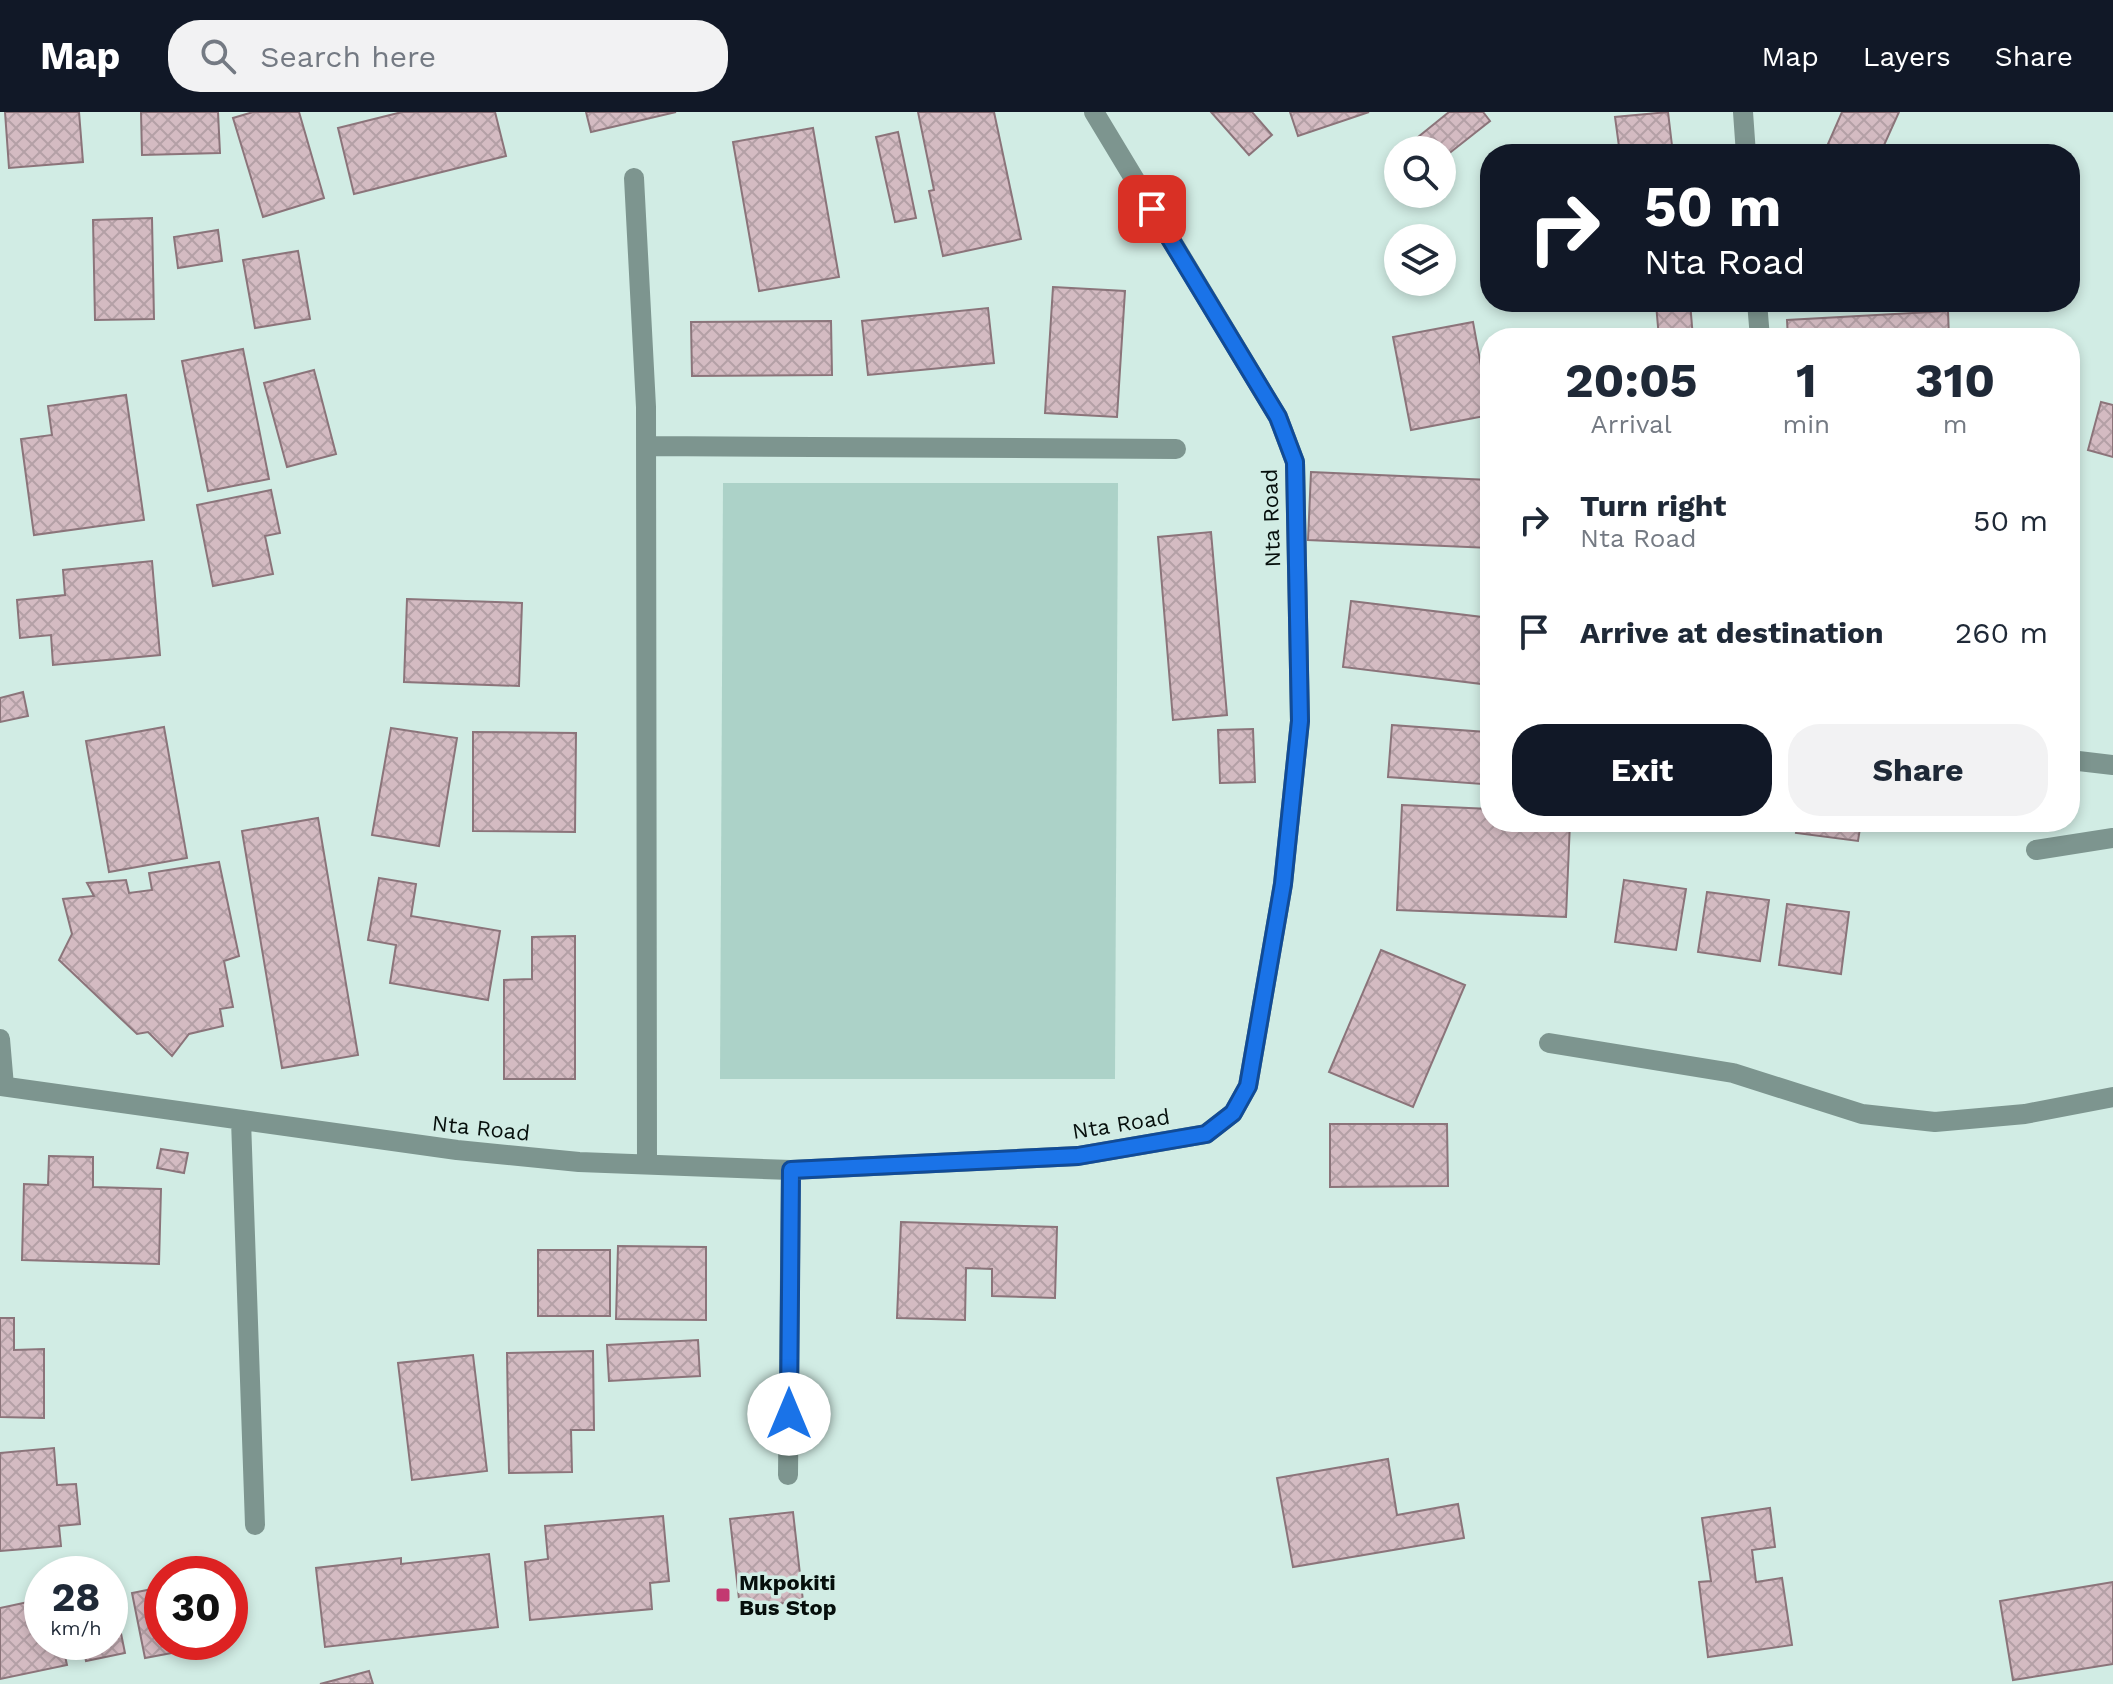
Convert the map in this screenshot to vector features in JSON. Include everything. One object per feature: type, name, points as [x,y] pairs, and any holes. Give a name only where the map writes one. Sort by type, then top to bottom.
[{"type":"street","name":"Nta Road","points":[[2,1086],[457,1150],[579,1162],[791,1170],[1078,1156],[1206,1134],[1233,1113],[1248,1086],[1283,884],[1300,721],[1295,462],[1278,417],[1094,112]]},
{"type":"street","points":[[1743,112],[1745,144]]},
{"type":"street","points":[[634,178],[647,446],[647,1164]]},
{"type":"street","points":[[647,446],[1176,449]]},
{"type":"street","points":[[2080,761],[2113,765]]},
{"type":"street","points":[[2036,850],[2113,838]]},
{"type":"street","points":[[0,1039],[2,1086]]},
{"type":"street","points":[[1549,1043],[1733,1073],[1862,1114],[1935,1122],[2025,1114],[2113,1097]]},
{"type":"street","points":[[241,1120],[255,1525]]},
{"type":"street","points":[[788,1475],[791,1170]]},
{"type":"green space","points":[[723,483],[1118,483],[1115,1079],[720,1079]]},
{"type":"building","points":[[5,112],[79,112],[83,162],[9,168]]},
{"type":"building","points":[[141,112],[218,112],[220,153],[142,155]]},
{"type":"building","points":[[253,112],[299,112],[324,198],[263,217],[233,118]]},
{"type":"building","points":[[402,112],[495,112],[506,156],[354,194],[338,128]]},
{"type":"building","points":[[586,112],[676,112],[591,132]]},
{"type":"building","points":[[918,112],[994,112],[1021,239],[943,256],[929,191],[934,190]]},
{"type":"building","points":[[1211,112],[1252,112],[1272,135],[1249,155]]},
{"type":"building","points":[[1290,112],[1369,112],[1298,136]]},
{"type":"building","points":[[1449,112],[1483,112],[1490,121],[1456,148],[1456,136],[1419,136]]},
{"type":"building","points":[[1668,112],[1672,144],[1619,144],[1615,117]]},
{"type":"building","points":[[1842,112],[1899,112],[1885,144],[1828,144]]},
{"type":"building","points":[[813,128],[839,277],[759,291],[733,142]]},
{"type":"building","points":[[898,132],[916,218],[895,222],[876,137]]},
{"type":"building","points":[[152,218],[154,319],[95,320],[93,220]]},
{"type":"building","points":[[218,230],[222,261],[178,268],[174,237]]},
{"type":"building","points":[[298,251],[310,319],[255,328],[243,260]]},
{"type":"building","points":[[1053,287],[1125,291],[1117,417],[1045,413]]},
{"type":"building","points":[[988,308],[994,363],[868,375],[862,321]]},
{"type":"building","points":[[1657,312],[1691,312],[1692,328],[1658,328]]},
{"type":"building","points":[[1948,312],[1949,328],[1787,328],[1787,320]]},
{"type":"building","points":[[831,321],[832,375],[692,376],[691,322]]},
{"type":"building","points":[[1473,322],[1480,360],[1480,417],[1411,430],[1393,337]]},
{"type":"building","points":[[243,349],[269,479],[208,491],[182,361]]},
{"type":"building","points":[[314,370],[336,454],[287,467],[264,383]]},
{"type":"building","points":[[126,395],[144,520],[34,535],[21,439],[52,435],[48,406]]},
{"type":"building","points":[[2101,402],[2113,405],[2113,457],[2088,450]]},
{"type":"building","points":[[1311,472],[1480,480],[1480,548],[1308,540]]},
{"type":"building","points":[[271,490],[280,533],[265,536],[273,574],[213,586],[197,505]]},
{"type":"building","points":[[1211,532],[1227,715],[1173,720],[1158,537]]},
{"type":"building","points":[[152,561],[160,655],[53,665],[51,635],[20,638],[17,600],[65,595],[63,570]]},
{"type":"building","points":[[407,599],[522,603],[519,686],[404,682]]},
{"type":"building","points":[[1351,601],[1480,617],[1480,684],[1343,667]]},
{"type":"building","points":[[23,692],[28,716],[0,722],[0,698]]},
{"type":"building","points":[[1392,725],[1480,732],[1480,784],[1388,777]]},
{"type":"building","points":[[164,727],[187,858],[109,872],[86,741]]},
{"type":"building","points":[[391,728],[457,738],[439,846],[372,835]]},
{"type":"building","points":[[1253,729],[1255,782],[1220,783],[1218,730]]},
{"type":"building","points":[[473,732],[576,733],[575,832],[473,831]]},
{"type":"building","points":[[1402,805],[1480,809],[1480,832],[1570,832],[1566,917],[1397,910]]},
{"type":"building","points":[[318,818],[358,1055],[282,1068],[242,831]]},
{"type":"building","points":[[1796,832],[1859,832],[1858,841]]},
{"type":"building","points":[[219,862],[239,956],[224,961],[233,1007],[220,1009],[223,1026],[189,1034],[172,1056],[148,1032],[137,1034],[59,960],[72,934],[63,899],[94,896],[87,883],[126,880],[129,893],[152,890],[149,873]]},
{"type":"building","points":[[379,878],[416,884],[411,916],[500,931],[488,1000],[390,983],[396,945],[368,940]]},
{"type":"building","points":[[1624,880],[1686,889],[1676,950],[1615,942]]},
{"type":"building","points":[[1707,892],[1769,900],[1760,961],[1698,952]]},
{"type":"building","points":[[1787,904],[1849,912],[1841,974],[1779,965]]},
{"type":"building","points":[[575,936],[575,1079],[504,1079],[504,980],[532,979],[532,937]]},
{"type":"building","points":[[1381,950],[1465,985],[1413,1107],[1329,1072]]},
{"type":"building","points":[[1330,1124],[1447,1124],[1448,1186],[1330,1187]]},
{"type":"building","points":[[161,1149],[188,1153],[184,1173],[157,1168]]},
{"type":"building","points":[[49,1156],[93,1157],[93,1187],[161,1189],[159,1264],[22,1260],[24,1184],[48,1185]]},
{"type":"building","points":[[901,1222],[1057,1227],[1055,1298],[992,1296],[992,1269],[966,1268],[965,1320],[897,1318]]},
{"type":"building","points":[[618,1246],[706,1247],[706,1320],[616,1319]]},
{"type":"building","points":[[538,1250],[610,1250],[610,1316],[538,1316]]},
{"type":"building","points":[[0,1318],[14,1318],[14,1350],[44,1349],[44,1418],[0,1417]]},
{"type":"building","points":[[698,1340],[700,1376],[609,1381],[607,1345]]},
{"type":"building","points":[[593,1351],[594,1430],[571,1430],[572,1472],[509,1473],[507,1353]]},
{"type":"building","points":[[473,1355],[487,1471],[412,1480],[398,1363]]},
{"type":"building","points":[[54,1448],[57,1485],[76,1484],[80,1524],[59,1526],[61,1546],[0,1551],[0,1453]]},
{"type":"building","points":[[1388,1459],[1397,1515],[1458,1504],[1464,1538],[1293,1567],[1277,1478]]},
{"type":"building","points":[[1770,1508],[1775,1547],[1752,1550],[1756,1582],[1782,1578],[1792,1645],[1708,1657],[1699,1582],[1711,1581],[1702,1518]]},
{"type":"building","points":[[793,1512],[803,1601],[740,1608],[730,1519]]},
{"type":"building","points":[[663,1516],[669,1581],[650,1583],[652,1609],[530,1620],[525,1562],[548,1559],[545,1526]]},
{"type":"building","points":[[489,1554],[498,1627],[325,1647],[316,1568],[401,1558],[401,1564]]},
{"type":"building","points":[[2113,1582],[2113,1664],[2013,1680],[2000,1601]]},
{"type":"building","points":[[144,1591],[144,1653],[132,1593]]},
{"type":"building","points":[[24,1603],[24,1660],[66,1660],[67,1665],[0,1679],[0,1608]]},
{"type":"building","points":[[369,1671],[373,1684],[320,1684]]},
{"type":"place","name":"Mkpokiti Bus Stop","points":[[723,1595]]},
{"type":"route","points":[[789,1414],[791,1170],[1078,1156],[1206,1134],[1233,1113],[1248,1086],[1283,884],[1300,721],[1295,462],[1278,417],[1152,209]]}]
